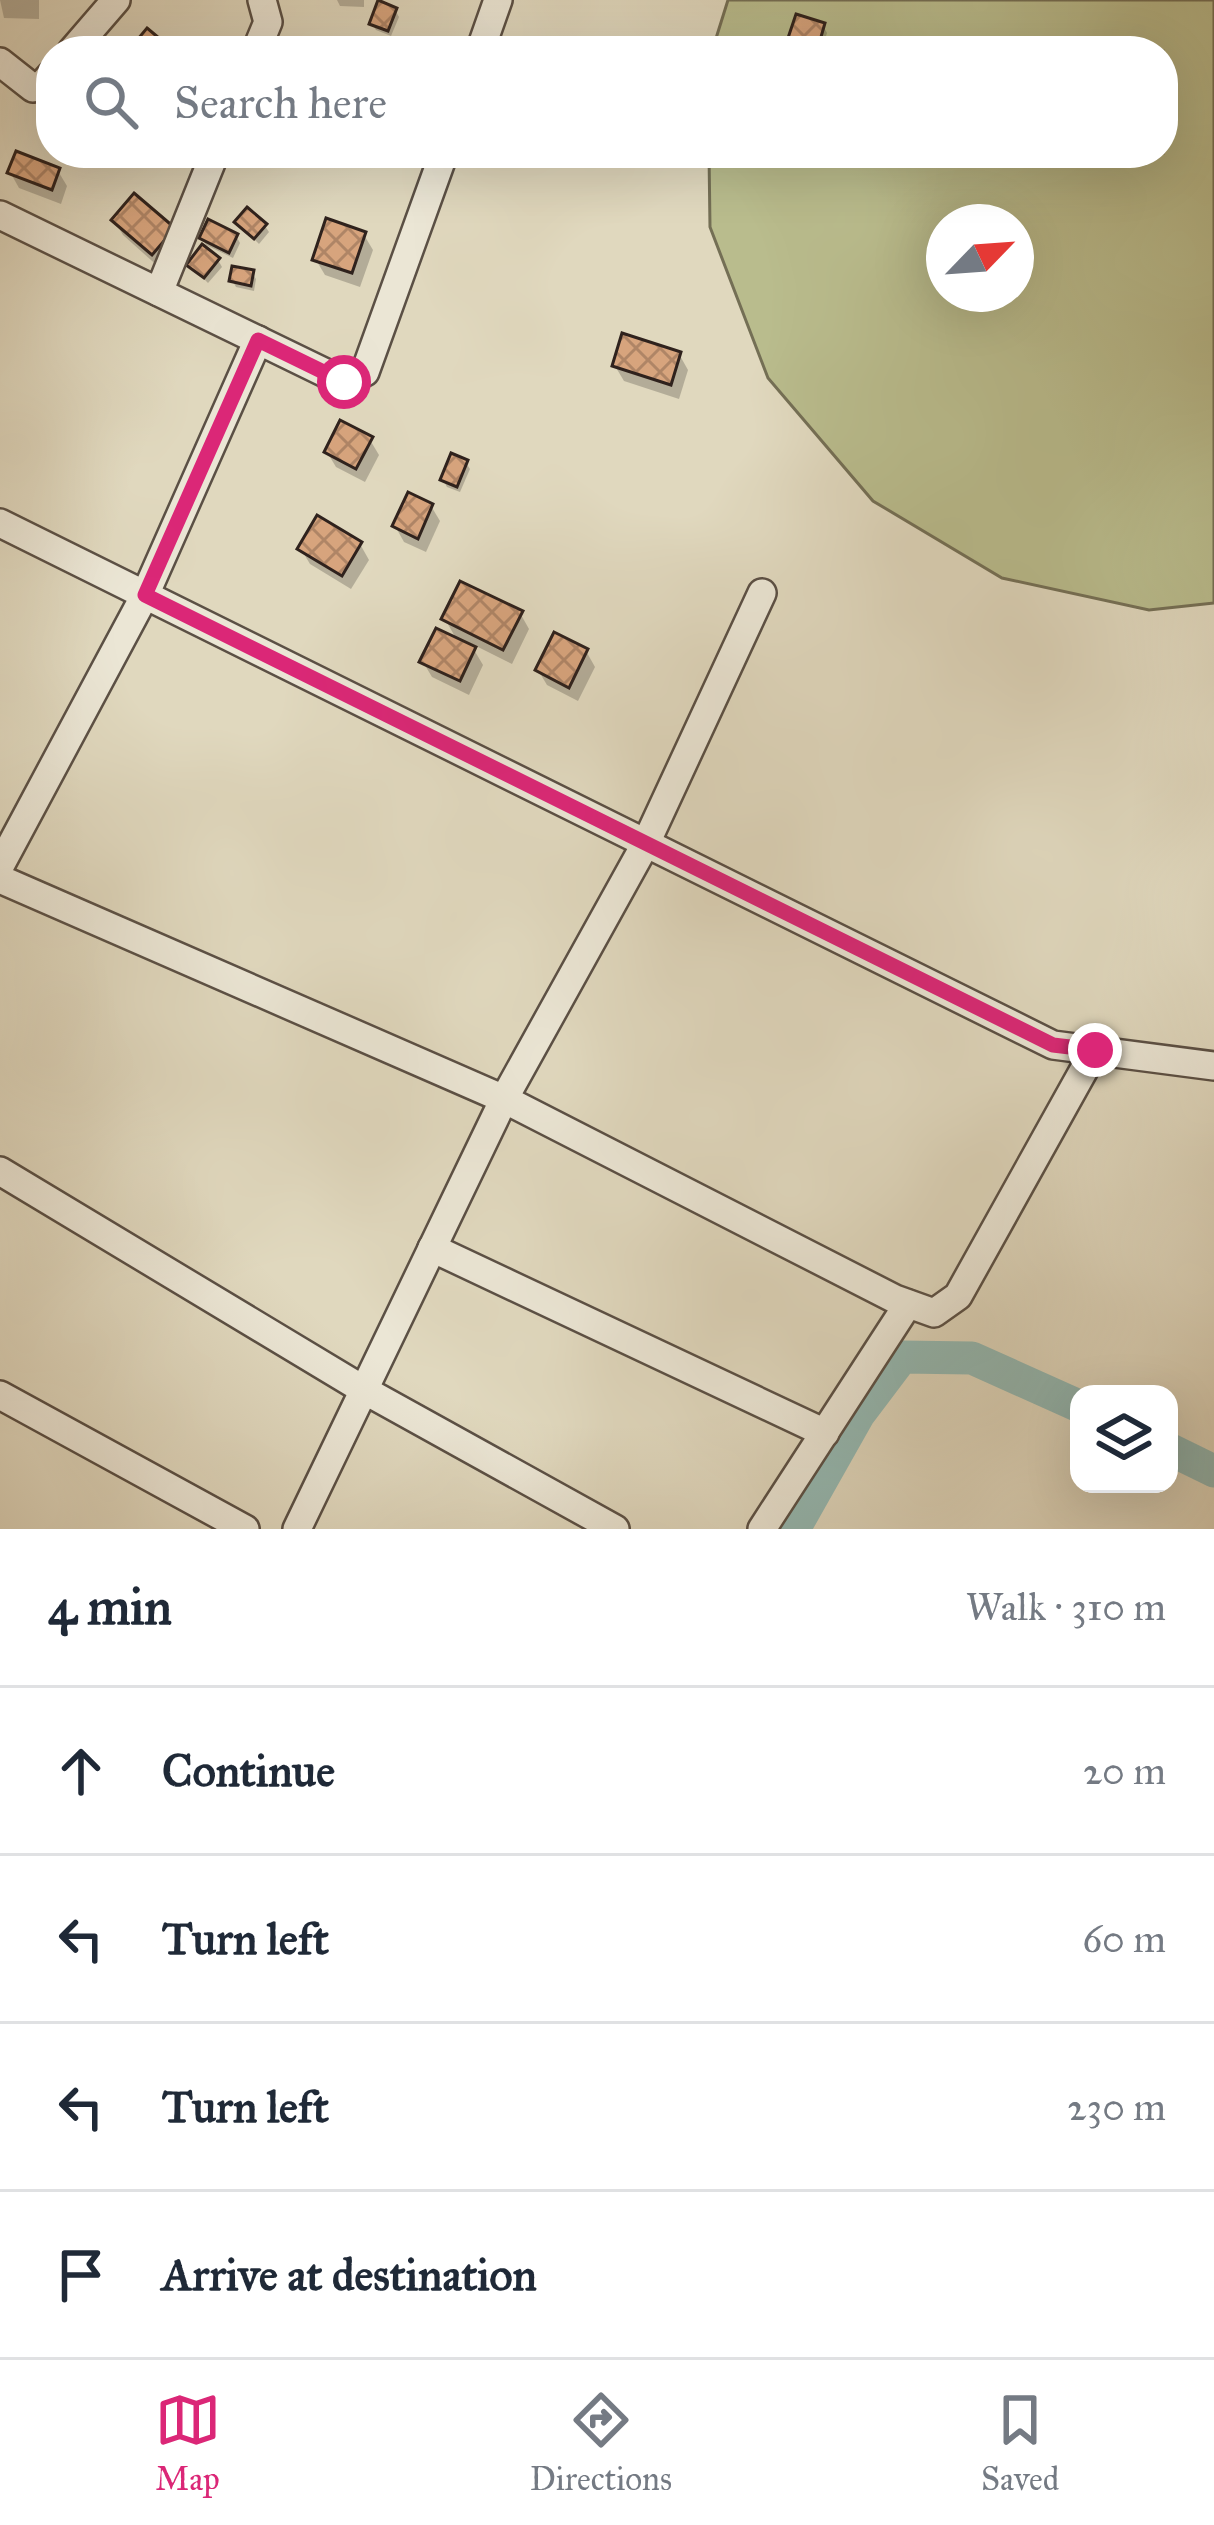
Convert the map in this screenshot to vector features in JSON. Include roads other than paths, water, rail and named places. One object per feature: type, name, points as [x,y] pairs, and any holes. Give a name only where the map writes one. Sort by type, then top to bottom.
[{"type":"street","points":[[85,36],[116,0]]},
{"type":"street","points":[[262,0],[268,22],[262,36]]},
{"type":"street","points":[[486,36],[499,0]]},
{"type":"street","points":[[0,62],[36,87]]},
{"type":"street","points":[[159,292],[209,168]]},
{"type":"street","points":[[0,215],[344,382],[365,372],[439,168]]},
{"type":"street","points":[[0,866],[145,595],[258,340]]},
{"type":"street","points":[[0,523],[1053,1045],[1214,1066]]},
{"type":"street","points":[[296,1529],[504,1099],[646,843],[762,593]]},
{"type":"street","points":[[0,879],[504,1099],[934,1313],[958,1296],[1095,1050]]},
{"type":"street","points":[[0,1172],[364,1390],[615,1529]]},
{"type":"street","points":[[432,1248],[825,1433]]},
{"type":"street","points":[[762,1529],[908,1304]]},
{"type":"street","points":[[0,1395],[245,1529]]},
{"type":"waterway","points":[[794,1529],[859,1414],[902,1357],[972,1358],[1070,1402]]},
{"type":"waterway","points":[[1178,1453],[1214,1471]]}]
